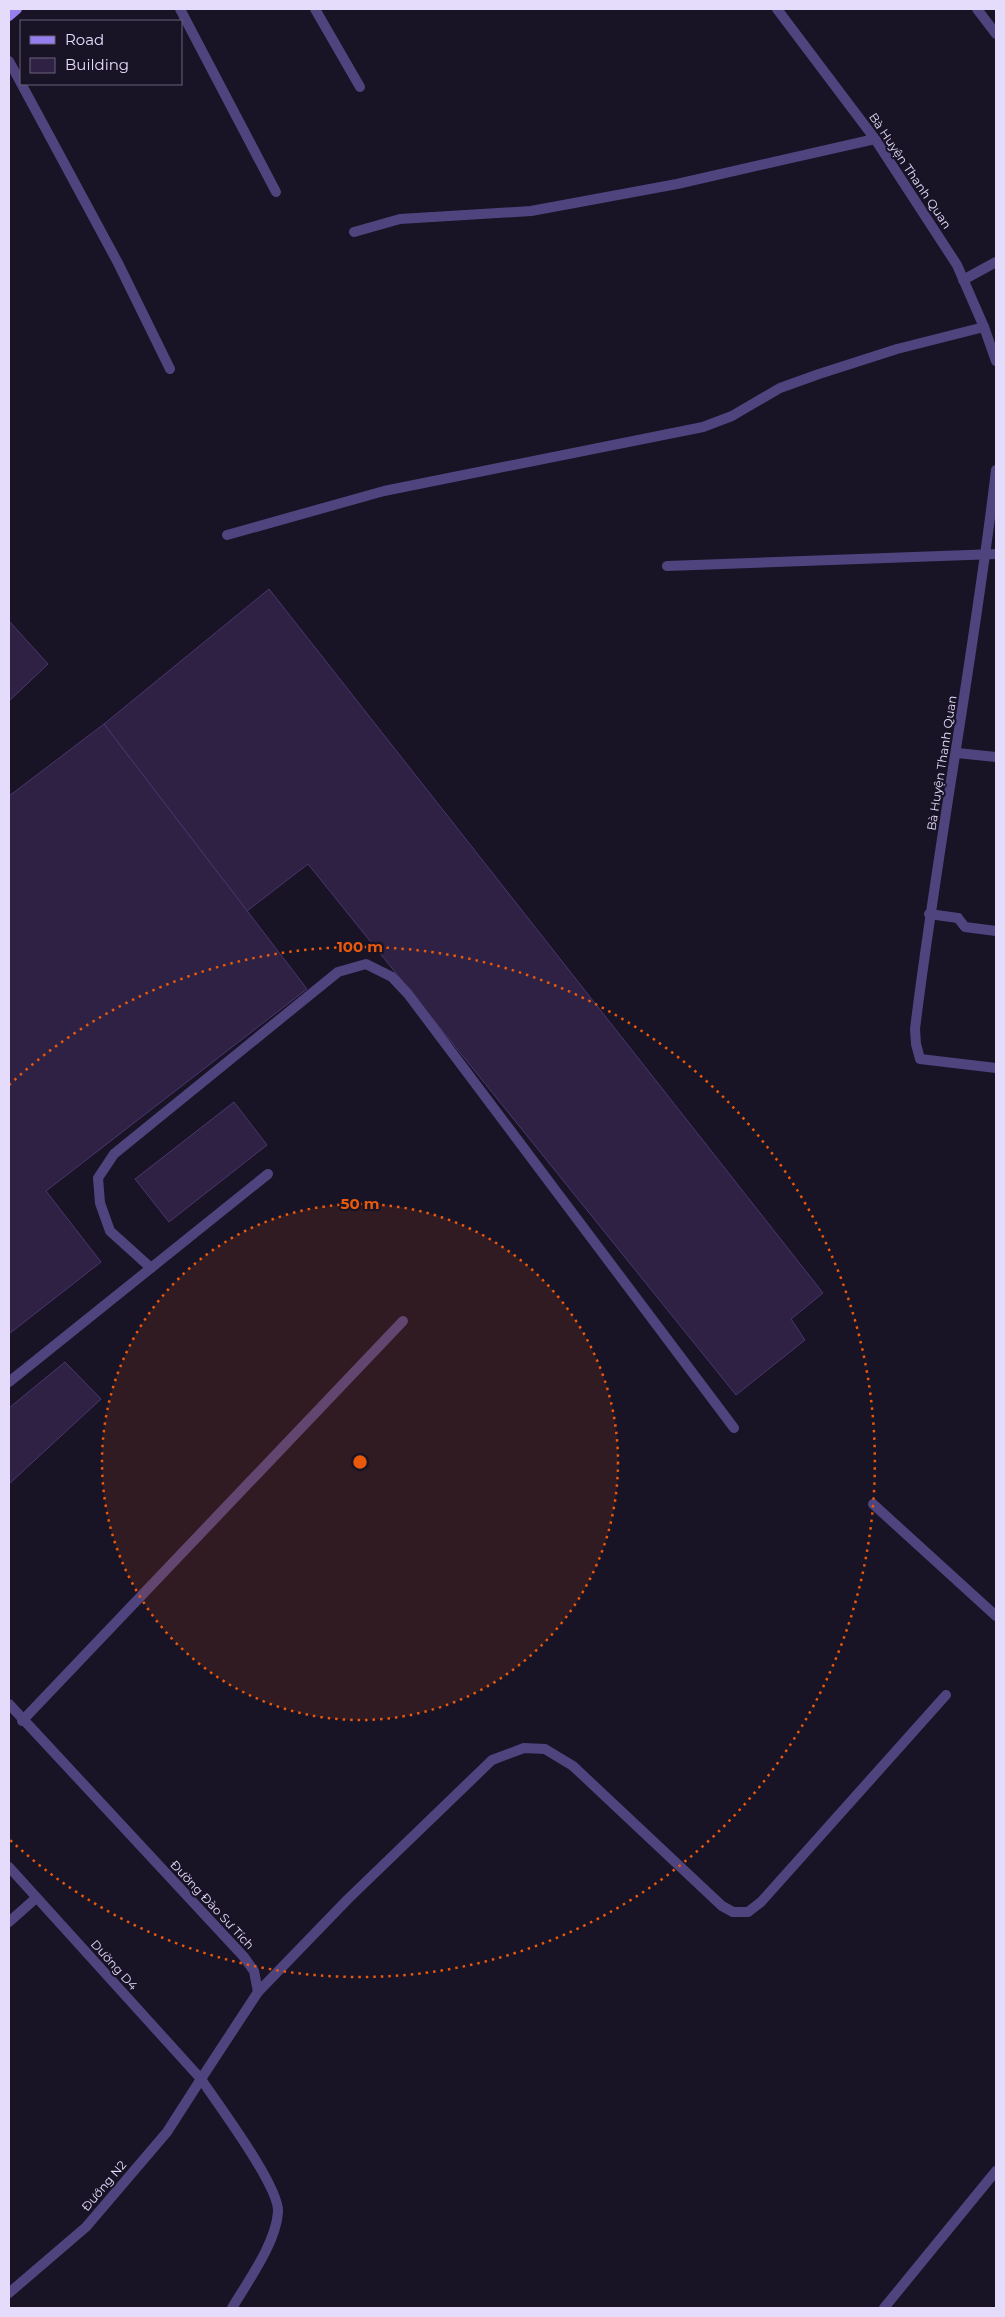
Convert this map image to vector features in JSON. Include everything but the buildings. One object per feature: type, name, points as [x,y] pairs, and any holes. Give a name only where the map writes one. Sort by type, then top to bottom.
[{"type":"main road","points":[[9,16],[17,9]]},
{"type":"street","points":[[180,9],[276,192]]},
{"type":"street","points":[[315,9],[360,87]]},
{"type":"street","name":"Bà Huyện Thanh Quan","points":[[776,9],[875,139],[957,265],[984,326],[996,361]]},
{"type":"street","points":[[977,9],[996,34]]},
{"type":"street","points":[[9,61],[20,81]]},
{"type":"street","points":[[22,85],[118,263],[170,368]]},
{"type":"street","points":[[354,232],[400,219],[531,211],[677,184],[875,139]]},
{"type":"street","points":[[963,280],[996,262]]},
{"type":"street","points":[[228,535],[384,491],[703,427],[732,416],[780,388],[897,349],[984,326]]},
{"type":"street","name":"Bà Huyện Thanh Quan","points":[[996,470],[991,554],[929,914],[915,1029],[920,1059],[996,1068]]},
{"type":"street","points":[[667,566],[991,554]]},
{"type":"street","points":[[956,753],[996,757]]},
{"type":"street","points":[[929,914],[958,918],[965,927],[996,931]]},
{"type":"street","points":[[151,1268],[110,1231],[100,1203],[98,1178],[114,1154],[338,972],[366,964],[392,977],[408,994],[734,1428]]},
{"type":"street","points":[[9,1382],[268,1174]]},
{"type":"street","points":[[22,1720],[404,1321]]},
{"type":"street","points":[[873,1504],[996,1616]]},
{"type":"street","points":[[232,2308],[271,2239],[278,2210],[266,2178],[201,2079],[258,1992],[348,1899],[492,1760],[524,1748],[545,1749],[573,1766],[722,1906],[733,1912],[748,1912],[762,1902],[946,1695]]},
{"type":"street","name":"Đường Đào Sư Tích","points":[[9,1704],[244,1957],[254,1971],[258,1992]]},
{"type":"street","name":"Dường D4","points":[[9,1868],[201,2079]]},
{"type":"street","points":[[9,1922],[36,1898]]},
{"type":"street","name":"Đướng N2","points":[[9,2293],[86,2227],[167,2132],[201,2079]]},
{"type":"street","points":[[884,2308],[996,2171]]}]
